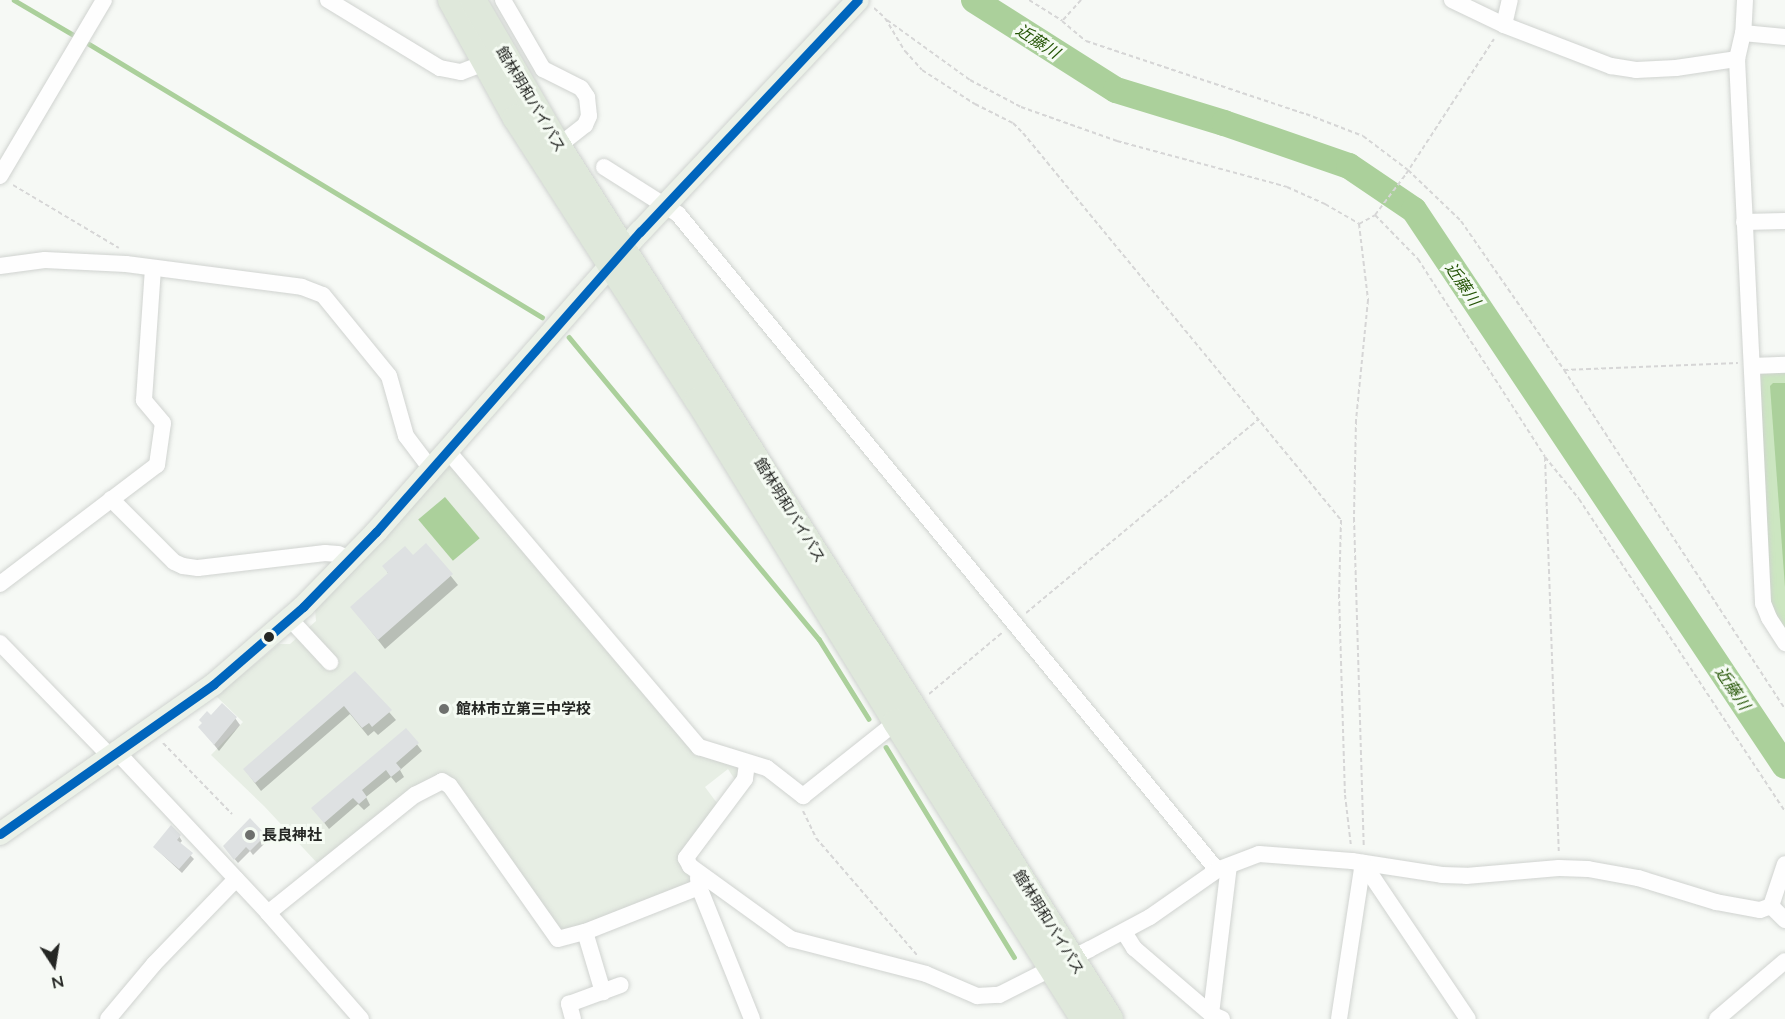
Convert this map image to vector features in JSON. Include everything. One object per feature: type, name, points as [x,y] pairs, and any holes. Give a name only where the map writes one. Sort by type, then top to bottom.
[{"type":"highway","name":"館林明和バイパス","points":[[451,0],[484,63],[618,258]]},
{"type":"highway","name":"館林明和バイパス","points":[[473,0],[558,146],[698,400],[1062,962],[1110,1019]]},
{"type":"highway","name":"館林明和バイパス","points":[[1062,962],[1084,1019]]},
{"type":"main road","points":[[0,834],[214,684],[290,619],[351,559],[665,205],[864,2]]},
{"type":"street","points":[[5,180],[104,0]]},
{"type":"street","points":[[328,0],[440,68],[461,72],[484,63]]},
{"type":"street","points":[[503,0],[543,69],[581,88],[587,98],[589,116],[585,125],[558,146]]},
{"type":"street","points":[[1452,0],[1503,25],[1611,66],[1636,70],[1676,68],[1737,59]]},
{"type":"street","points":[[1503,25],[1510,0]]},
{"type":"street","points":[[1745,0],[1743,33],[1737,59],[1748,364],[1763,603],[1769,618],[1785,643]]},
{"type":"street","points":[[1743,33],[1785,37]]},
{"type":"street","points":[[604,167],[665,205],[686,223],[1015,622],[1223,868],[1216,1016]]},
{"type":"street","points":[[1744,222],[1785,221]]},
{"type":"street","points":[[0,266],[45,260],[133,265],[302,287],[323,295],[389,376],[406,436],[431,469]]},
{"type":"street","points":[[0,584],[157,465],[164,423],[144,400],[153,268]]},
{"type":"street","points":[[1748,364],[1785,365]]},
{"type":"street","points":[[447,450],[694,742],[706,750],[747,764],[767,768],[803,796],[904,715]]},
{"type":"street","points":[[111,499],[174,562],[183,566],[198,567],[325,553],[338,554],[351,559]]},
{"type":"street","points":[[290,619],[330,662]]},
{"type":"street","points":[[0,644],[236,879],[361,1019]]},
{"type":"street","points":[[747,764],[746,779],[686,858],[699,880],[753,1019]]},
{"type":"street","points":[[268,913],[415,795],[442,781],[450,786],[554,935],[562,939],[585,932],[699,880]]},
{"type":"street","points":[[699,880],[791,939],[926,974],[977,996],[989,998],[1124,932],[1223,868],[1259,854],[1358,862],[1442,875],[1466,876],[1559,868],[1620,874],[1716,902],[1760,910],[1771,906]]},
{"type":"street","points":[[1339,1019],[1358,862]]},
{"type":"street","points":[[1358,862],[1468,1019]]},
{"type":"street","points":[[1771,906],[1785,864]]},
{"type":"street","points":[[108,1019],[154,964],[236,879]]},
{"type":"street","points":[[1771,906],[1785,920]]},
{"type":"street","points":[[585,932],[603,992]]},
{"type":"street","points":[[1124,932],[1134,948],[1216,1016]]},
{"type":"street","points":[[1717,1019],[1785,961]]},
{"type":"street","points":[[573,1019],[568,1004],[621,986]]},
{"type":"path","points":[[1029,0],[1062,21],[1086,41],[1306,114],[1363,136],[1408,170],[1461,221],[1564,370],[1785,709]]},
{"type":"path","points":[[1062,21],[1082,0]]},
{"type":"path","points":[[864,2],[970,80],[1021,107],[1117,141],[1287,187],[1325,204],[1359,224]]},
{"type":"path","points":[[885,18],[905,51],[922,70],[975,104],[1013,123],[1023,133],[1341,520],[1339,594],[1345,795],[1358,862]]},
{"type":"path","points":[[1359,224],[1375,215],[1406,174],[1503,25]]},
{"type":"path","points":[[5,180],[126,252],[133,265]]},
{"type":"path","points":[[1375,215],[1418,259],[1545,457],[1579,499],[1785,811]]},
{"type":"path","points":[[1358,862],[1365,851],[1354,518],[1356,420],[1368,300],[1359,224]]},
{"type":"path","points":[[1564,370],[1748,364]]},
{"type":"path","points":[[904,715],[1260,419]]},
{"type":"path","points":[[1545,457],[1559,868]]},
{"type":"path","points":[[150,730],[232,814]]},
{"type":"path","points":[[803,796],[803,812],[816,838],[917,955],[926,974]]},
{"type":"shaded area","points":[[1785,371],[1785,635],[1770,613],[1757,377],[1764,372]]},
{"type":"shaded area","points":[[1773,383],[1785,383],[1785,587],[1770,386]]},
{"type":"shaded area","name":"館林市立第三中学校","points":[[448,464],[455,465],[691,747],[735,765],[743,774],[737,783],[728,769],[705,787],[720,807],[681,861],[692,882],[568,934],[556,932],[447,774],[413,789],[319,865],[264,806],[211,755],[243,722],[216,696],[279,644],[290,644],[316,621],[315,609]]},
{"type":"shaded area","points":[[445,497],[480,538],[453,561],[418,519]]},
{"type":"building","points":[[426,543],[453,574],[378,640],[350,607],[388,573],[382,566],[405,546],[413,555]]},
{"type":"building","points":[[355,671],[392,710],[372,727],[369,723],[362,728],[344,706],[255,783],[243,769]]},
{"type":"building","points":[[222,703],[237,717],[214,745],[198,727],[202,723],[199,720],[207,711],[211,715]]},
{"type":"building","points":[[406,728],[419,743],[396,763],[401,769],[391,777],[386,770],[362,790],[367,797],[359,804],[353,798],[324,823],[311,808]]},
{"type":"building","name":"長良神社","points":[[250,818],[266,835],[250,851],[246,847],[234,860],[223,846]]},
{"type":"building","points":[[171,825],[181,835],[177,840],[193,853],[179,869],[153,847]]},
{"type":"waterway","points":[[14,0],[77,37]]},
{"type":"waterway","name":"近藤川","points":[[974,0],[1116,90],[1224,123],[1349,166],[1414,210],[1785,766]]},
{"type":"waterway","points":[[89,44],[542,317]]},
{"type":"waterway","points":[[569,337],[819,639],[869,719]]},
{"type":"waterway","points":[[886,747],[1014,957]]},
{"type":"transit line","points":[[0,834],[214,684],[303,607],[376,532],[640,232],[858,0]]},
{"type":"place","name":"館林市立第三中学校","points":[[444,709]]},
{"type":"place","name":"長良神社","points":[[250,835]]}]
